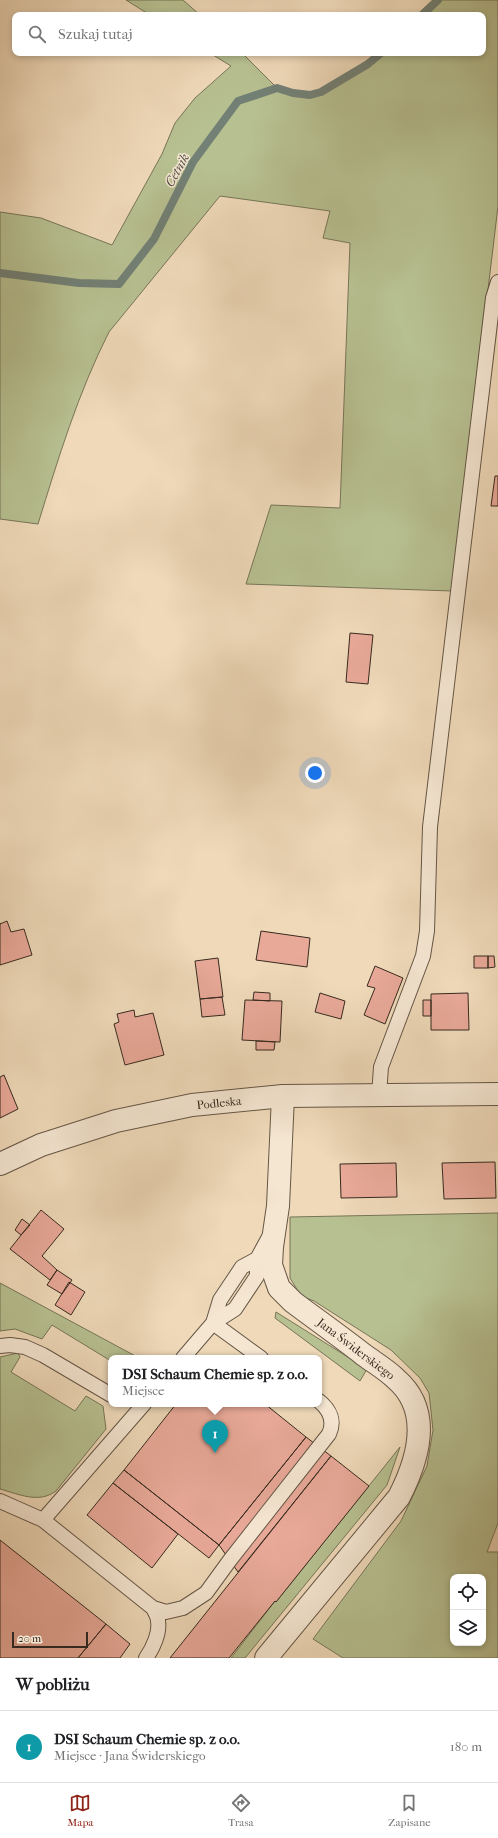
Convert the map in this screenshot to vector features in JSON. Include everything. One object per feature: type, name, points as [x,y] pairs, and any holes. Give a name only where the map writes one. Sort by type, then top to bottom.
[{"type":"street","name":"Podleska","points":[[0,1164],[41,1145],[116,1121],[192,1105],[283,1096],[498,1094]]},
{"type":"street","name":"Jana Świderskiego","points":[[266,1658],[399,1497],[412,1469],[419,1437],[416,1409],[411,1397],[397,1379],[293,1302],[279,1288],[271,1265],[278,1206],[283,1096]]},
{"type":"lane","points":[[379,1095],[381,1067],[423,956],[427,931],[430,827],[492,306],[498,282]]},
{"type":"lane","points":[[186,1355],[213,1323],[235,1309],[242,1300],[257,1276],[257,1259],[275,1225]]},
{"type":"lane","points":[[213,1323],[257,1355]]},
{"type":"lane","points":[[0,1346],[10,1345],[25,1347],[43,1355],[108,1393]]},
{"type":"lane","points":[[0,1501],[43,1520],[153,1608],[166,1612],[183,1608],[206,1593],[230,1560],[329,1434],[332,1427],[329,1411],[322,1404]]},
{"type":"lane","points":[[43,1520],[136,1407]]},
{"type":"lane","points":[[146,1658],[152,1650],[157,1635],[159,1620],[153,1608]]},
{"type":"green space","points":[[126,0],[183,0],[197,12],[145,12]]},
{"type":"green space","points":[[433,0],[498,0],[498,206],[452,591],[246,584],[271,505],[340,508],[350,243],[323,238],[330,211],[220,196],[109,332],[78,402],[38,524],[0,519],[0,212],[41,218],[112,245],[162,154],[175,123],[195,98],[231,66],[215,56],[245,56],[281,92],[316,96],[374,56],[486,56],[486,12],[420,12]]},
{"type":"green space","points":[[498,1213],[498,1523],[487,1552],[498,1552],[498,1658],[343,1658],[313,1639],[401,1521],[427,1466],[433,1430],[429,1393],[420,1378],[391,1350],[314,1301],[301,1296],[290,1278],[290,1217]]},
{"type":"green space","points":[[0,1283],[133,1355],[108,1355],[108,1359],[52,1325],[42,1339],[15,1329],[0,1331]]},
{"type":"green space","points":[[276,1312],[367,1369],[360,1381],[275,1318]]},
{"type":"green space","points":[[18,1353],[20,1357],[11,1372],[75,1411],[86,1396],[103,1406],[106,1429],[56,1491],[43,1497],[28,1497],[0,1489],[0,1357]]},
{"type":"green space","points":[[400,1447],[387,1485],[245,1658],[231,1658],[275,1601],[276,1602]]},
{"type":"building","points":[[495,476],[498,476],[498,506],[491,506]]},
{"type":"building","points":[[350,633],[373,635],[368,684],[346,682]]},
{"type":"building","points":[[7,921],[11,932],[24,929],[32,955],[0,965],[0,924]]},
{"type":"building","points":[[261,931],[310,938],[307,967],[256,960]]},
{"type":"building","points":[[474,956],[488,956],[488,968],[474,968]]},
{"type":"building","points":[[488,956],[494,956],[495,967],[488,968]]},
{"type":"building","points":[[218,958],[223,997],[200,999],[195,961]]},
{"type":"building","points":[[375,966],[403,978],[385,1024],[364,1015],[375,988],[367,986]]},
{"type":"building","points":[[254,992],[270,993],[270,1001],[253,1000]]},
{"type":"building","points":[[320,993],[345,1001],[341,1019],[315,1012]]},
{"type":"building","points":[[468,993],[469,1030],[431,1030],[431,994]]},
{"type":"building","points":[[222,997],[225,1015],[202,1017],[200,999]]},
{"type":"building","points":[[245,1000],[282,1001],[280,1042],[242,1040]]},
{"type":"building","points":[[423,1000],[431,1000],[431,1016],[423,1016]]},
{"type":"building","points":[[134,1010],[135,1017],[153,1013],[164,1055],[125,1065],[114,1024],[119,1022],[117,1014]]},
{"type":"building","points":[[256,1041],[275,1042],[274,1050],[256,1050]]},
{"type":"building","points":[[4,1075],[18,1109],[0,1118],[0,1077]]},
{"type":"building","points":[[495,1162],[496,1198],[444,1199],[442,1163]]},
{"type":"building","points":[[396,1163],[397,1197],[341,1198],[340,1164]]},
{"type":"building","points":[[41,1210],[64,1229],[42,1256],[57,1270],[50,1280],[10,1249]]},
{"type":"building","points":[[22,1219],[30,1225],[21,1235],[15,1230]]},
{"type":"building","points":[[57,1270],[72,1280],[62,1294],[47,1285]]},
{"type":"building","points":[[69,1282],[85,1292],[71,1315],[55,1305]]},
{"type":"building","points":[[174,1407],[269,1407],[306,1437],[219,1545],[124,1470]]},
{"type":"building","points":[[306,1437],[331,1456],[238,1572],[219,1545]]},
{"type":"building","points":[[331,1456],[369,1486],[229,1658],[170,1658]]},
{"type":"building","points":[[124,1470],[219,1545],[209,1558],[113,1483]]},
{"type":"building","points":[[113,1483],[178,1534],[152,1568],[87,1515]]},
{"type":"building","points":[[0,1540],[106,1624],[78,1658],[0,1658]]},
{"type":"building","points":[[106,1624],[130,1644],[120,1658],[78,1658]]},
{"type":"waterway","name":"Cetnik","points":[[425,12],[438,0]]},
{"type":"waterway","name":"Cetnik","points":[[0,273],[79,283],[119,284],[154,239],[193,162],[238,101],[277,88],[293,93],[310,95],[321,92],[368,64],[377,56]]},
{"type":"place","name":"DSI Schaum Chemie sp. z o.o.","points":[[215,1453]]}]
